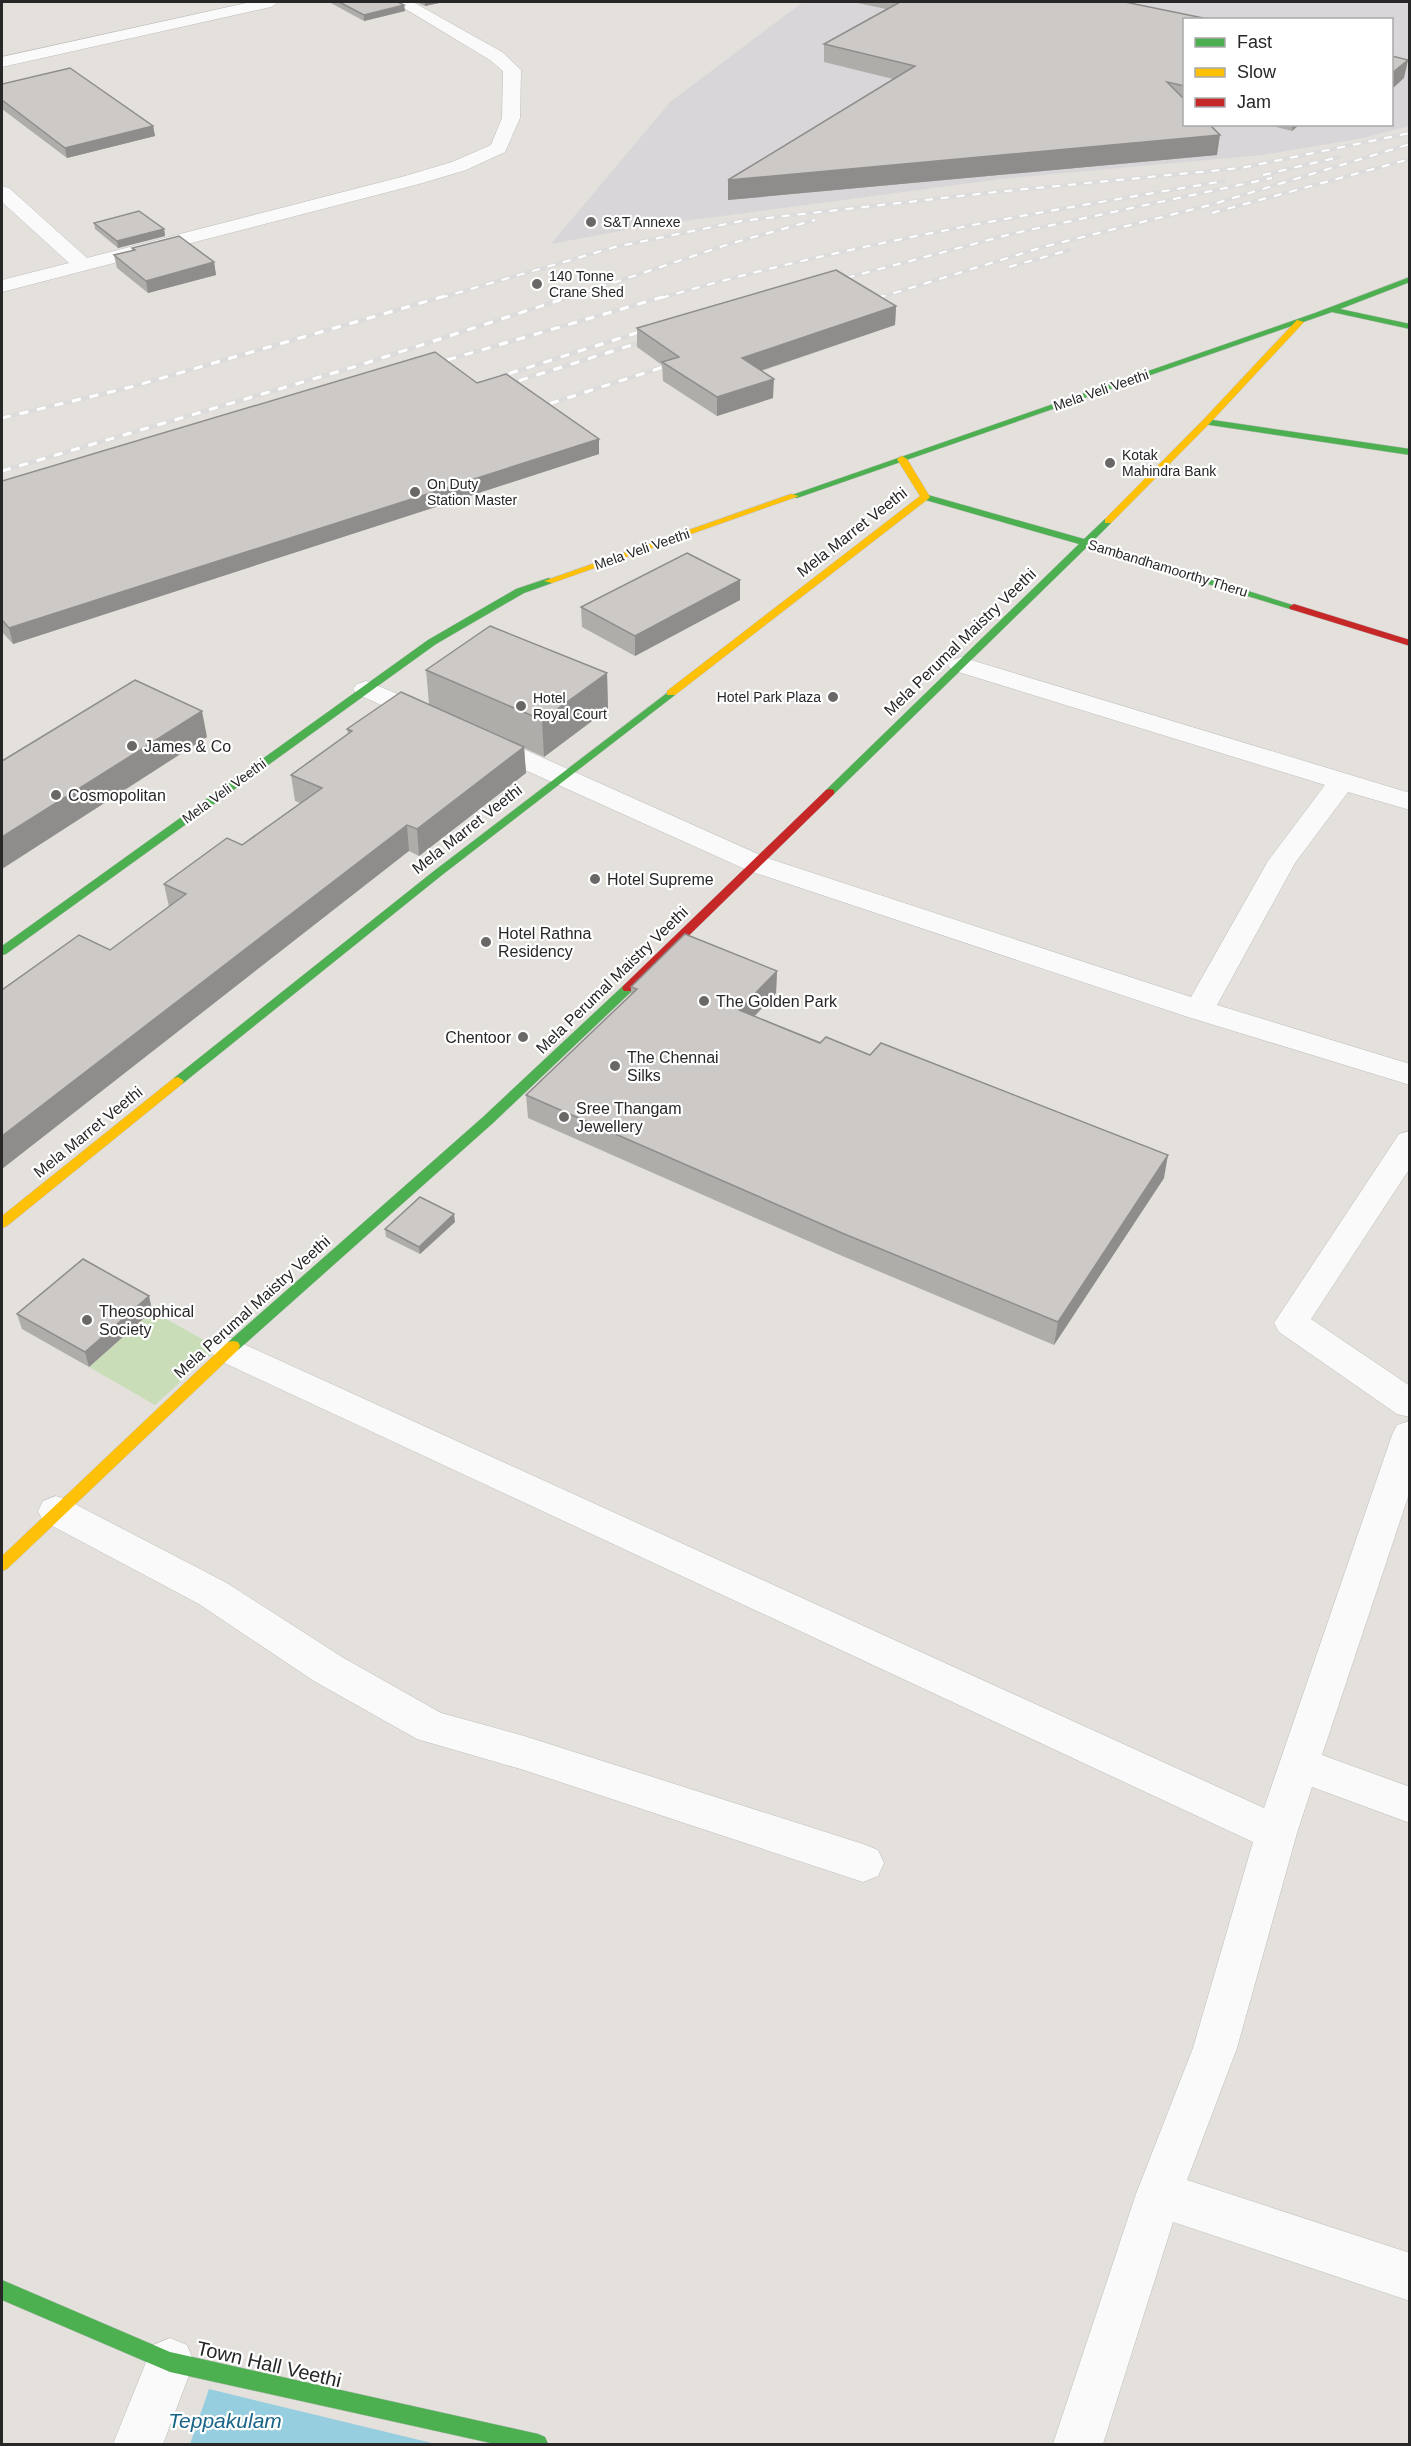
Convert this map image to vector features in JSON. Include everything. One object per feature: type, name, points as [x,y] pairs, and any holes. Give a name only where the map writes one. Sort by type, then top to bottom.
[{"type":"main road","name":"Mela Veli Veethi","points":[[2,951],[432,642],[520,591],[1300,322],[1410,279]]},
{"type":"main road","name":"Mela Veli Veethi","points":[[1361,300],[1410,291]]},
{"type":"main road","points":[[1332,310],[1410,327]]},
{"type":"main road","name":"Mela Perumal Maistry Veethi","points":[[2,1564],[228,1350],[488,1120],[757,864],[1086,543],[1206,422],[1300,322]]},
{"type":"main road","points":[[1206,422],[1410,452]]},
{"type":"main road","name":"Mela Marret Veethi","points":[[2,1223],[562,776],[925,497],[902,459]]},
{"type":"main road","name":"Sambandhamoorthy Theru","points":[[925,497],[1086,543],[1410,643]]},
{"type":"main road","name":"Town Hall Veethi","points":[[2,2290],[170,2362],[538,2445]]},
{"type":"street","points":[[2,62],[271,2]]},
{"type":"street","points":[[2,286],[422,177],[459,166],[499,148],[511,118],[512,70],[496,56],[402,2]]},
{"type":"street","points":[[2,192],[83,265]]},
{"type":"street","points":[[961,665],[1410,802]]},
{"type":"street","points":[[366,689],[757,864],[1199,1010],[1410,1075]]},
{"type":"street","points":[[1199,1010],[1282,861],[1342,781]]},
{"type":"street","points":[[1410,1142],[1291,1323],[1410,1404]]},
{"type":"street","points":[[228,1350],[1276,1833]]},
{"type":"street","points":[[1078,2445],[1159,2194],[1215,2048],[1276,1833],[1410,1435]]},
{"type":"street","points":[[56,1511],[212,1593],[328,1669],[431,1727],[524,1753],[863,1863]]},
{"type":"street","points":[[1299,1764],[1410,1805]]},
{"type":"street","points":[[1159,2194],[1410,2277]]},
{"type":"street","points":[[138,2445],[170,2362]]},
{"type":"shaded area","points":[[803,2],[1409,2],[1409,126],[1363,138],[1262,155],[1001,179],[647,226],[551,244],[670,102]]},
{"type":"green space","points":[[152,1311],[218,1348],[155,1405],[89,1367]]},
{"type":"water","name":"Teppakulam","points":[[209,2389],[436,2444],[190,2444]]},
{"type":"building","points":[[339,2],[398,2],[404,5],[364,15]]},
{"type":"building","points":[[900,2],[1125,2],[1203,18],[1183,18],[1183,86],[1167,82],[1183,98],[1183,126],[1211,126],[1220,135],[728,180],[915,66],[824,44]]},
{"type":"building","points":[[1393,56],[1408,60],[1393,72]]},
{"type":"building","points":[[70,68],[153,126],[65,148],[2,100],[2,84]]},
{"type":"building","points":[[139,211],[164,229],[117,241],[94,223]]},
{"type":"building","points":[[179,236],[214,262],[146,281],[114,255],[135,250],[132,248]]},
{"type":"building","points":[[836,270],[896,306],[742,358],[774,379],[717,397],[662,362],[679,357],[637,328]]},
{"type":"building","points":[[435,352],[477,383],[506,374],[599,439],[9,628],[2,620],[2,481]]},
{"type":"building","points":[[687,553],[740,580],[635,636],[581,607]]},
{"type":"building","points":[[490,626],[607,673],[542,720],[426,670]]},
{"type":"building","points":[[135,680],[202,711],[2,837],[2,761]]},
{"type":"building","points":[[401,692],[524,747],[417,829],[407,825],[2,1136],[2,990],[79,935],[110,950],[186,894],[164,884],[227,838],[242,845],[322,788],[291,775],[352,731],[347,729]]},
{"type":"building","points":[[685,934],[777,971],[739,1010],[820,1043],[826,1037],[870,1055],[881,1043],[1168,1155],[1058,1322],[842,1233],[526,1095],[637,989],[631,987]]},
{"type":"building","points":[[420,1197],[454,1214],[419,1247],[385,1229]]},
{"type":"building","name":"Theosophical Society","points":[[83,1259],[149,1296],[85,1352],[17,1314]]},
{"type":"railway","points":[[440,298],[615,247],[741,221],[996,192],[1241,168],[1410,133]]},
{"type":"railway","points":[[878,298],[1043,247],[1210,205],[1410,144]]},
{"type":"railway","points":[[1263,175],[1339,157]]},
{"type":"railway","points":[[1212,213],[1410,159]]},
{"type":"railway","points":[[831,282],[1015,233],[1272,178]]},
{"type":"railway","points":[[661,298],[800,261],[941,231],[1224,181]]},
{"type":"railway","points":[[568,298],[729,244],[815,220]]},
{"type":"railway","points":[[1009,267],[1069,250]]},
{"type":"railway","points":[[2,418],[131,387],[445,296]]},
{"type":"railway","points":[[2,471],[357,366],[572,296]]},
{"type":"railway","points":[[430,365],[666,296]]},
{"type":"railway","points":[[864,302],[883,296]]},
{"type":"railway","points":[[492,379],[652,328]]},
{"type":"railway","points":[[502,386],[654,338]]},
{"type":"railway","points":[[533,409],[679,362]]},
{"type":"traffic: fast","points":[[794,496],[1318,315],[1410,279]]},
{"type":"traffic: fast","points":[[1332,310],[1410,327]]},
{"type":"traffic: fast","points":[[1206,422],[1410,452]]},
{"type":"traffic: fast","points":[[925,497],[1086,543],[1294,607]]},
{"type":"traffic: fast","points":[[830,792],[1108,521]]},
{"type":"traffic: fast","points":[[2,951],[432,642],[520,591],[549,581]]},
{"type":"traffic: fast","points":[[178,1081],[438,873],[671,693]]},
{"type":"traffic: fast","points":[[233,1346],[488,1120],[628,988]]},
{"type":"traffic: fast","points":[[2,2290],[170,2362],[538,2444]]},
{"type":"traffic: slow","points":[[1108,521],[1300,322]]},
{"type":"traffic: slow","points":[[671,693],[925,497],[902,459]]},
{"type":"traffic: slow","points":[[549,581],[794,496]]},
{"type":"traffic: slow","points":[[2,1223],[178,1081]]},
{"type":"traffic: slow","points":[[2,1565],[233,1346]]},
{"type":"traffic: jam","points":[[1294,607],[1410,643]]},
{"type":"traffic: jam","points":[[628,988],[830,792]]},
{"type":"place","name":"S&T Annexe","points":[[591,222]]},
{"type":"place","name":"140 Tonne Crane Shed","points":[[537,284]]},
{"type":"place","name":"Kotak Mahindra Bank","points":[[1110,463]]},
{"type":"place","name":"On Duty Station Master","points":[[415,492]]},
{"type":"place","name":"Hotel Park Plaza","points":[[833,697]]},
{"type":"place","name":"Hotel Royal Court","points":[[521,706]]},
{"type":"place","name":"James & Co","points":[[132,746]]},
{"type":"place","name":"Cosmopolitan","points":[[56,795]]},
{"type":"place","name":"Hotel Supreme","points":[[595,879]]},
{"type":"place","name":"Hotel Rathna Residency","points":[[486,942]]},
{"type":"place","name":"The Golden Park","points":[[704,1001]]},
{"type":"place","name":"Chentoor","points":[[523,1037]]},
{"type":"place","name":"The Chennai Silks","points":[[615,1066]]},
{"type":"place","name":"Sree Thangam Jewellery","points":[[564,1117]]},
{"type":"place","name":"Theosophical Society","points":[[87,1320]]}]
